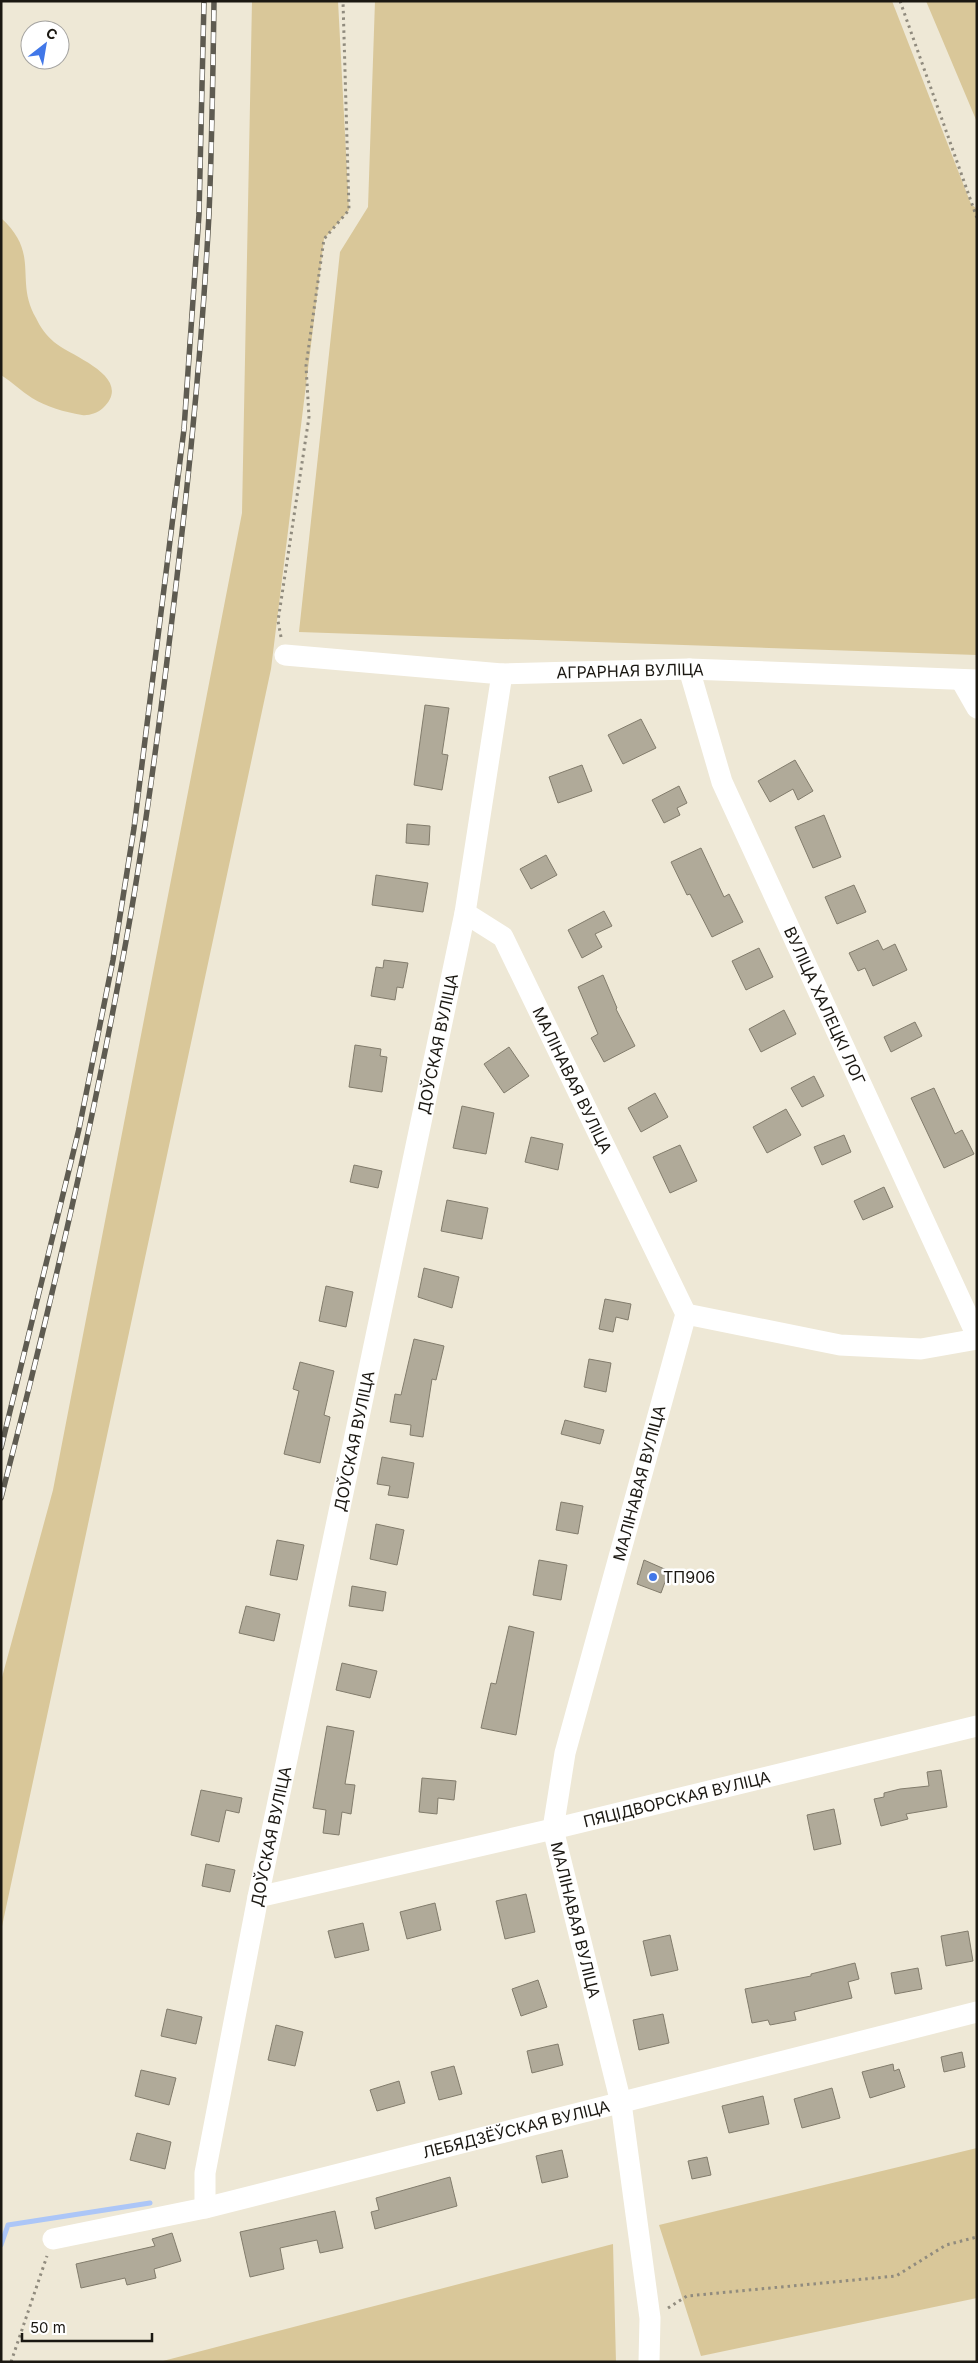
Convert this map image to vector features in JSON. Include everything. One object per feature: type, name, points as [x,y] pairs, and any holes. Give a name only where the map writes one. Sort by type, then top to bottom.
[{"type":"street","name":"АГРАРНАЯ ВУЛІЦА","points":[[285,655],[502,674],[689,669],[969,680]]},
{"type":"street","name":"ВУЛІЦА ХАЛЕЦКІ ЛОГ","points":[[689,669],[722,782],[977,1338]]},
{"type":"street","name":"ДОЎСКАЯ ВУЛІЦА","points":[[205,2208],[205,2173],[258,1897],[465,913],[502,674]]},
{"type":"street","points":[[969,680],[977,708]]},
{"type":"street","name":"МАЛІНАВАЯ ВУЛІЦА","points":[[465,913],[503,937],[686,1314],[565,1753],[553,1829],[621,2103],[650,2318],[649,2362]]},
{"type":"street","points":[[686,1314],[840,1345],[921,1349],[977,1338]]},
{"type":"street","name":"ПЯЦІДВОРСКАЯ ВУЛІЦА","points":[[258,1897],[553,1829],[977,1726]]},
{"type":"street","name":"ЛЕБЯДЗЁЎСКАЯ ВУЛІЦА","points":[[53,2239],[205,2208],[977,2012]]},
{"type":"path","points":[[285,655],[278,621],[309,417],[306,366],[324,239],[349,210],[343,1]]},
{"type":"path","points":[[900,1],[977,218]]},
{"type":"path","points":[[650,2318],[687,2296],[896,2276],[946,2245],[977,2237]]},
{"type":"path","points":[[11,2362],[53,2239]]},
{"type":"shaded area","points":[[252,1],[338,1],[349,210],[324,239],[271,669],[1,1931],[1,1681],[53,1490],[242,513]]},
{"type":"shaded area","points":[[375,1],[892,1],[971,204],[977,209],[977,655],[299,632],[340,252],[368,207]]},
{"type":"shaded area","points":[[926,1],[977,1],[977,122]]},
{"type":"shaded area","points":[[1,218],[13,231],[20,243],[24,255],[30,304],[42,328],[54,342],[97,369],[106,377],[111,387],[111,397],[103,408],[90,415],[62,411],[50,407],[32,398],[1,375]]},
{"type":"shaded area","points":[[977,2148],[977,2298],[701,2356],[659,2225]]},
{"type":"shaded area","points":[[613,2244],[616,2362],[159,2362]]},
{"type":"building","points":[[425,705],[449,708],[442,754],[448,755],[442,790],[414,785]]},
{"type":"building","points":[[641,719],[656,748],[623,764],[608,735]]},
{"type":"building","points":[[795,760],[813,791],[798,800],[793,789],[770,802],[758,781]]},
{"type":"building","points":[[582,765],[592,791],[558,803],[549,777]]},
{"type":"building","points":[[679,786],[687,803],[677,808],[680,815],[664,823],[652,800]]},
{"type":"building","points":[[824,815],[841,857],[813,868],[795,827]]},
{"type":"building","points":[[407,824],[430,826],[429,845],[406,843]]},
{"type":"building","points":[[701,848],[724,897],[729,894],[743,922],[712,937],[690,894],[687,895],[671,862]]},
{"type":"building","points":[[546,855],[557,875],[531,889],[520,869]]},
{"type":"building","points":[[376,875],[428,883],[423,912],[372,905]]},
{"type":"building","points":[[854,885],[866,912],[837,924],[825,897]]},
{"type":"building","points":[[604,911],[612,926],[595,934],[602,947],[582,958],[568,930]]},
{"type":"building","points":[[878,940],[883,950],[895,944],[907,970],[873,986],[865,968],[858,971],[849,953]]},
{"type":"building","points":[[759,948],[773,977],[746,990],[732,961]]},
{"type":"building","points":[[384,960],[408,963],[403,988],[397,987],[395,1000],[371,996],[376,967],[383,968]]},
{"type":"building","points":[[603,975],[616,1009],[635,1046],[604,1062],[591,1038],[598,1034],[578,987]]},
{"type":"building","points":[[784,1010],[796,1034],[761,1052],[749,1029]]},
{"type":"building","points":[[915,1022],[922,1036],[891,1052],[884,1037]]},
{"type":"building","points":[[355,1045],[381,1049],[380,1056],[387,1057],[382,1092],[349,1087]]},
{"type":"building","points":[[509,1047],[529,1076],[504,1093],[484,1064]]},
{"type":"building","points":[[814,1076],[824,1096],[802,1107],[791,1088]]},
{"type":"building","points":[[934,1088],[955,1134],[962,1130],[974,1154],[944,1168],[911,1098]]},
{"type":"building","points":[[655,1093],[668,1117],[641,1132],[628,1108]]},
{"type":"building","points":[[462,1106],[494,1113],[486,1154],[453,1148]]},
{"type":"building","points":[[786,1109],[801,1135],[767,1153],[753,1127]]},
{"type":"building","points":[[844,1135],[851,1152],[822,1165],[814,1147]]},
{"type":"building","points":[[531,1137],[563,1144],[558,1170],[525,1162]]},
{"type":"building","points":[[680,1145],[697,1181],[670,1193],[653,1157]]},
{"type":"building","points":[[354,1165],[382,1171],[378,1188],[350,1182]]},
{"type":"building","points":[[884,1187],[893,1207],[863,1220],[854,1201]]},
{"type":"building","points":[[447,1200],[488,1208],[482,1239],[441,1231]]},
{"type":"building","points":[[424,1268],[459,1277],[452,1308],[418,1297]]},
{"type":"building","points":[[326,1286],[353,1292],[346,1327],[319,1321]]},
{"type":"building","points":[[605,1299],[631,1304],[628,1320],[616,1317],[613,1332],[599,1329]]},
{"type":"building","points":[[414,1339],[444,1346],[436,1380],[432,1379],[423,1437],[410,1435],[411,1425],[390,1422],[395,1394],[401,1395]]},
{"type":"building","points":[[589,1359],[611,1363],[606,1392],[584,1387]]},
{"type":"building","points":[[300,1362],[334,1371],[324,1415],[330,1417],[320,1463],[284,1454],[299,1391],[293,1389]]},
{"type":"building","points":[[565,1420],[604,1430],[600,1444],[561,1434]]},
{"type":"building","points":[[382,1457],[414,1463],[408,1498],[388,1495],[390,1486],[377,1484]]},
{"type":"building","points":[[561,1502],[583,1506],[578,1534],[556,1530]]},
{"type":"building","points":[[376,1524],[404,1530],[397,1565],[370,1559]]},
{"type":"building","points":[[277,1540],[304,1545],[297,1580],[270,1575]]},
{"type":"building","points":[[539,1560],[567,1565],[561,1600],[533,1595]]},
{"type":"building","name":"ТП906","points":[[644,1560],[669,1571],[661,1593],[637,1584]]},
{"type":"building","points":[[352,1586],[386,1592],[383,1611],[349,1606]]},
{"type":"building","points":[[246,1606],[280,1614],[274,1641],[239,1633]]},
{"type":"building","points":[[509,1626],[534,1632],[516,1735],[481,1728],[491,1683],[496,1684]]},
{"type":"building","points":[[342,1663],[377,1671],[370,1698],[336,1690]]},
{"type":"building","points":[[327,1726],[354,1731],[345,1784],[355,1785],[351,1814],[342,1812],[339,1835],[323,1833],[326,1810],[313,1808]]},
{"type":"building","points":[[941,1770],[947,1807],[906,1814],[908,1819],[881,1826],[874,1799],[884,1797],[884,1793],[900,1789],[929,1786],[927,1772]]},
{"type":"building","points":[[422,1778],[456,1781],[454,1800],[438,1798],[437,1814],[419,1812]]},
{"type":"building","points":[[201,1790],[242,1798],[239,1813],[226,1810],[219,1842],[191,1835]]},
{"type":"building","points":[[834,1809],[841,1844],[814,1850],[807,1815]]},
{"type":"building","points":[[206,1864],[235,1870],[230,1892],[202,1886]]},
{"type":"building","points":[[526,1894],[535,1932],[505,1939],[496,1901]]},
{"type":"building","points":[[435,1903],[441,1930],[407,1939],[400,1912]]},
{"type":"building","points":[[363,1923],[369,1950],[335,1958],[328,1931]]},
{"type":"building","points":[[968,1931],[973,1961],[946,1966],[941,1936]]},
{"type":"building","points":[[670,1935],[678,1970],[651,1976],[643,1941]]},
{"type":"building","points":[[855,1963],[859,1979],[848,1982],[852,1998],[794,2012],[796,2020],[770,2025],[768,2020],[752,2023],[745,1989],[811,1976],[811,1974]]},
{"type":"building","points":[[918,1968],[922,1989],[895,1994],[891,1973]]},
{"type":"building","points":[[538,1980],[547,2007],[521,2016],[512,1989]]},
{"type":"building","points":[[167,2009],[202,2017],[196,2044],[161,2036]]},
{"type":"building","points":[[663,2014],[669,2043],[639,2050],[633,2020]]},
{"type":"building","points":[[276,2025],[303,2032],[295,2066],[268,2060]]},
{"type":"building","points":[[558,2044],[563,2065],[532,2073],[527,2051]]},
{"type":"building","points":[[962,2052],[965,2067],[944,2072],[941,2057]]},
{"type":"building","points":[[893,2064],[894,2071],[899,2069],[905,2087],[870,2098],[862,2072]]},
{"type":"building","points":[[454,2066],[462,2094],[439,2100],[431,2072]]},
{"type":"building","points":[[141,2070],[176,2078],[169,2105],[135,2096]]},
{"type":"building","points":[[399,2081],[405,2103],[377,2111],[370,2090]]},
{"type":"building","points":[[832,2088],[840,2118],[802,2128],[794,2099]]},
{"type":"building","points":[[763,2096],[769,2124],[729,2133],[722,2106]]},
{"type":"building","points":[[137,2133],[171,2142],[165,2169],[130,2160]]},
{"type":"building","points":[[562,2150],[568,2177],[542,2183],[536,2156]]},
{"type":"building","points":[[707,2157],[711,2175],[692,2179],[688,2161]]},
{"type":"building","points":[[450,2177],[457,2206],[375,2229],[371,2212],[379,2210],[376,2198]]},
{"type":"building","points":[[335,2211],[343,2248],[320,2253],[317,2240],[280,2248],[284,2269],[250,2277],[240,2232]]},
{"type":"building","points":[[172,2233],[181,2261],[154,2269],[156,2278],[127,2285],[125,2278],[81,2288],[76,2264],[155,2246],[152,2239]]},
{"type":"waterway","points":[[1,2245],[8,2225],[150,2203]]},
{"type":"railway","points":[[1,1448],[79,1129],[113,960],[134,828],[184,429],[199,214],[204,1]]},
{"type":"railway","points":[[1,1498],[51,1298],[96,1098],[129,927],[151,785],[179,561],[206,272],[214,1]]},
{"type":"place","name":"ТП906","points":[[653,1577]]}]
